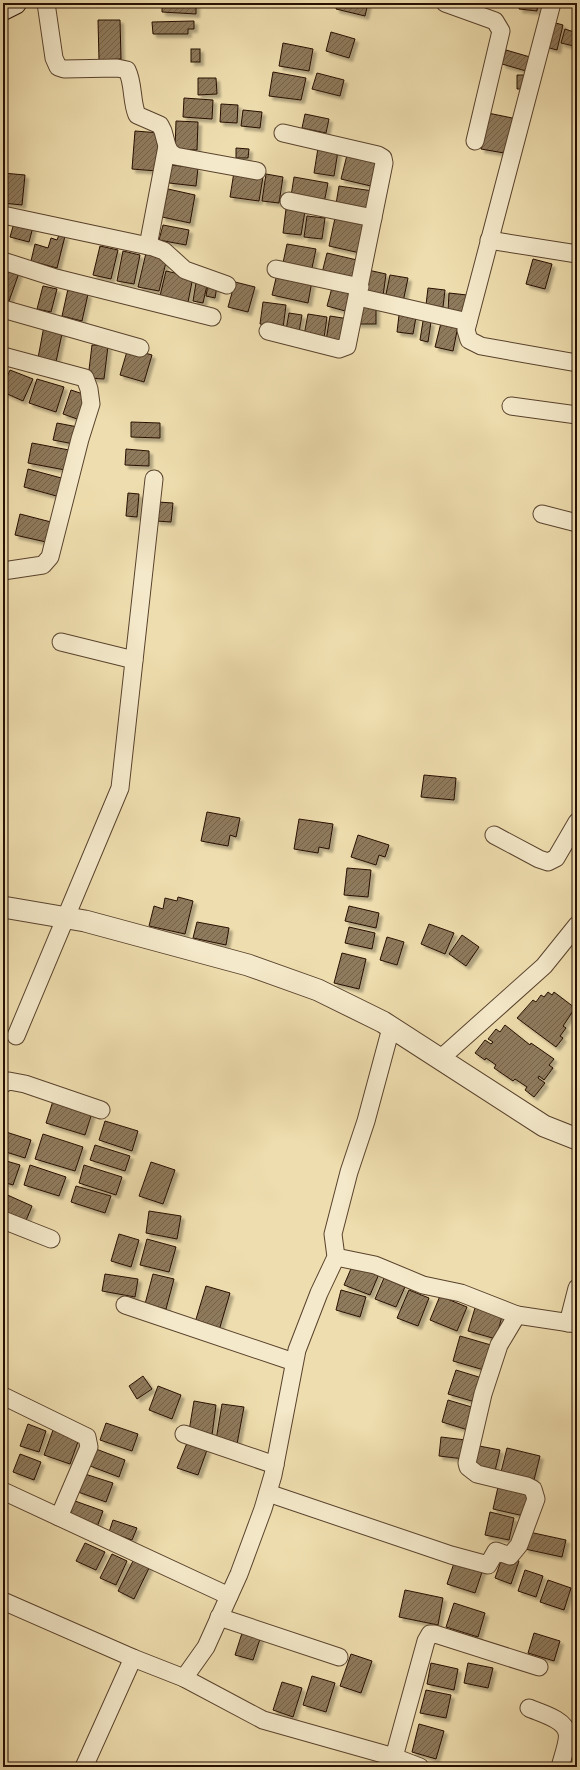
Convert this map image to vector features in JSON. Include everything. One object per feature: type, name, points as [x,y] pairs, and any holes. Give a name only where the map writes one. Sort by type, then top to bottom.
[{"type":"main road","points":[[3,9],[15,3]]},
{"type":"street","points":[[46,3],[54,58],[58,67],[64,69],[117,68],[127,70],[130,75],[134,109],[137,115],[160,126],[170,152],[176,156],[257,171]]},
{"type":"street","points":[[445,3],[495,21],[501,31],[475,141]]},
{"type":"street","points":[[552,3],[466,330],[469,340],[481,346],[577,362]]},
{"type":"street","points":[[268,331],[339,348],[344,348],[349,342],[384,163],[383,158],[378,155],[283,133]]},
{"type":"street","points":[[148,246],[167,146]]},
{"type":"street","points":[[289,201],[373,218]]},
{"type":"street","points":[[3,215],[148,246],[164,251],[185,270],[227,285]]},
{"type":"street","points":[[489,240],[577,254]]},
{"type":"street","points":[[3,260],[56,278],[212,317]]},
{"type":"street","points":[[276,269],[468,322]]},
{"type":"street","points":[[3,309],[140,348]]},
{"type":"street","points":[[3,356],[85,378],[89,389],[91,404],[80,439],[50,557],[42,565],[3,571]]},
{"type":"street","points":[[511,406],[577,415]]},
{"type":"street","points":[[16,1036],[64,918],[120,788],[154,479]]},
{"type":"street","points":[[542,514],[577,523]]},
{"type":"street","points":[[61,642],[134,660]]},
{"type":"street","points":[[494,835],[539,859],[548,862],[556,858],[577,822]]},
{"type":"street","points":[[3,907],[85,921],[248,965],[318,990],[392,1028],[544,1126],[577,1139]]},
{"type":"street","points":[[440,1059],[544,966],[577,925]]},
{"type":"street","points":[[184,1678],[206,1647],[239,1574],[268,1493],[275,1465],[297,1350],[319,1293],[336,1257],[333,1234],[348,1172],[366,1121],[392,1028]]},
{"type":"street","points":[[3,1084],[9,1081],[24,1084],[101,1110]]},
{"type":"street","points":[[3,1220],[50,1239]]},
{"type":"street","points":[[336,1257],[376,1265],[424,1285],[461,1293],[517,1315],[573,1324],[577,1288]]},
{"type":"street","points":[[125,1305],[294,1362]]},
{"type":"street","points":[[268,1493],[488,1565],[496,1551],[510,1556],[519,1545],[536,1499],[533,1489],[527,1486],[477,1474],[468,1468],[467,1463],[483,1394],[499,1345],[517,1315]]},
{"type":"street","points":[[3,1396],[87,1437],[89,1446],[58,1517]]},
{"type":"street","points":[[184,1434],[275,1465]]},
{"type":"street","points":[[3,1492],[229,1596]]},
{"type":"street","points":[[3,1601],[133,1658],[184,1678],[263,1720],[394,1756],[420,1767]]},
{"type":"street","points":[[219,1617],[339,1657]]},
{"type":"street","points":[[394,1756],[426,1641],[430,1634],[435,1634],[539,1667]]},
{"type":"street","points":[[84,1767],[133,1658]]},
{"type":"street","points":[[529,1708],[557,1720],[565,1727],[568,1734],[560,1767]]},
{"type":"building","points":[[162,3],[196,3],[196,14],[162,12]]},
{"type":"building","points":[[337,3],[368,3],[365,16],[336,9]]},
{"type":"building","points":[[520,3],[538,3],[537,11],[519,9]]},
{"type":"building","points":[[98,20],[120,20],[121,59],[99,60]]},
{"type":"building","points":[[194,21],[194,29],[188,29],[188,34],[153,34],[152,22]]},
{"type":"building","points":[[552,22],[563,25],[557,50],[546,47]]},
{"type":"building","points":[[565,29],[577,33],[574,46],[561,43]]},
{"type":"building","points":[[331,32],[355,39],[349,58],[326,51]]},
{"type":"building","points":[[283,43],[313,49],[309,71],[279,66]]},
{"type":"building","points":[[191,49],[200,49],[200,62],[191,62]]},
{"type":"building","points":[[506,50],[530,57],[526,71],[502,64]]},
{"type":"building","points":[[273,72],[306,78],[301,100],[269,96]]},
{"type":"building","points":[[317,73],[344,80],[340,96],[312,89]]},
{"type":"building","points":[[517,75],[526,75],[525,89],[517,89]]},
{"type":"building","points":[[198,78],[216,78],[217,94],[198,95]]},
{"type":"building","points":[[184,98],[213,100],[212,119],[183,117]]},
{"type":"building","points":[[221,104],[238,105],[237,123],[220,122]]},
{"type":"building","points":[[243,110],[262,112],[260,128],[241,126]]},
{"type":"building","points":[[488,113],[517,119],[510,154],[481,149]]},
{"type":"building","points":[[305,114],[329,119],[326,133],[302,128]]},
{"type":"building","points":[[176,121],[198,122],[197,150],[175,149]]},
{"type":"building","points":[[135,131],[160,133],[157,171],[132,169]]},
{"type":"building","points":[[236,148],[249,149],[248,158],[236,158]]},
{"type":"building","points":[[318,148],[338,151],[334,176],[314,173]]},
{"type":"building","points":[[347,155],[381,162],[375,187],[341,179]]},
{"type":"building","points":[[171,165],[198,168],[196,186],[169,183]]},
{"type":"building","points":[[234,172],[263,177],[259,201],[230,197]]},
{"type":"building","points":[[3,173],[25,175],[22,205],[3,203]]},
{"type":"building","points":[[266,174],[283,177],[279,203],[262,201]]},
{"type":"building","points":[[294,177],[328,183],[324,203],[291,196]]},
{"type":"building","points":[[339,186],[373,191],[369,215],[335,210]]},
{"type":"building","points":[[168,189],[195,195],[190,223],[162,217]]},
{"type":"building","points":[[286,209],[305,211],[301,235],[283,233]]},
{"type":"building","points":[[307,216],[325,218],[322,239],[304,237]]},
{"type":"building","points":[[335,218],[367,226],[360,253],[329,246]]},
{"type":"building","points":[[14,223],[33,227],[29,242],[10,237]]},
{"type":"building","points":[[163,225],[189,230],[186,245],[159,240]]},
{"type":"building","points":[[59,235],[65,236],[57,268],[31,261],[35,244],[48,248],[51,238],[57,240]]},
{"type":"building","points":[[287,244],[316,249],[312,268],[283,263]]},
{"type":"building","points":[[100,246],[118,250],[111,279],[93,275]]},
{"type":"building","points":[[123,251],[140,255],[134,284],[117,281]]},
{"type":"building","points":[[146,253],[167,258],[159,291],[138,287]]},
{"type":"building","points":[[327,253],[357,260],[352,280],[322,273]]},
{"type":"building","points":[[533,259],[552,264],[545,289],[526,284]]},
{"type":"building","points":[[3,268],[19,273],[9,301],[3,299]]},
{"type":"building","points":[[368,270],[386,274],[383,296],[364,293]]},
{"type":"building","points":[[166,271],[193,277],[188,302],[160,296]]},
{"type":"building","points":[[277,274],[312,281],[308,303],[272,295]]},
{"type":"building","points":[[390,275],[408,278],[403,302],[385,299]]},
{"type":"building","points":[[235,282],[255,287],[248,312],[228,307]]},
{"type":"building","points":[[196,283],[207,285],[203,303],[193,301]]},
{"type":"building","points":[[208,284],[217,286],[215,298],[206,296]]},
{"type":"building","points":[[333,284],[355,290],[349,312],[327,306]]},
{"type":"building","points":[[43,286],[57,289],[51,312],[37,309]]},
{"type":"building","points":[[428,288],[445,290],[443,307],[426,305]]},
{"type":"building","points":[[68,289],[88,294],[82,321],[62,316]]},
{"type":"building","points":[[449,293],[467,295],[466,312],[448,311]]},
{"type":"building","points":[[263,302],[286,305],[283,328],[260,324]]},
{"type":"building","points":[[357,307],[376,307],[376,324],[357,324]]},
{"type":"building","points":[[289,313],[302,315],[299,332],[286,330]]},
{"type":"building","points":[[308,314],[327,317],[324,338],[304,335]]},
{"type":"building","points":[[399,315],[416,317],[413,334],[397,332]]},
{"type":"building","points":[[330,316],[349,319],[344,344],[326,341]]},
{"type":"building","points":[[423,321],[431,322],[428,342],[420,340]]},
{"type":"building","points":[[441,323],[458,326],[453,351],[435,347]]},
{"type":"building","points":[[44,326],[63,329],[56,362],[38,358]]},
{"type":"building","points":[[92,345],[108,346],[104,379],[88,378]]},
{"type":"building","points":[[128,348],[152,355],[144,382],[120,375]]},
{"type":"building","points":[[10,370],[33,379],[23,401],[3,392],[3,385]]},
{"type":"building","points":[[37,379],[64,387],[56,412],[29,403]]},
{"type":"building","points":[[71,390],[89,396],[80,420],[63,414]]},
{"type":"building","points":[[131,422],[160,423],[160,438],[131,437]]},
{"type":"building","points":[[57,423],[78,427],[74,444],[53,440]]},
{"type":"building","points":[[32,443],[69,450],[65,470],[28,463]]},
{"type":"building","points":[[126,449],[149,451],[149,466],[125,465]]},
{"type":"building","points":[[28,469],[65,479],[60,497],[24,487]]},
{"type":"building","points":[[128,493],[139,494],[137,517],[126,516]]},
{"type":"building","points":[[158,502],[173,503],[171,522],[156,521]]},
{"type":"building","points":[[20,514],[51,522],[46,542],[15,535]]},
{"type":"building","points":[[424,775],[456,778],[454,800],[421,797]]},
{"type":"building","points":[[207,812],[240,818],[236,837],[230,835],[228,846],[201,841]]},
{"type":"building","points":[[299,819],[333,824],[329,849],[319,847],[318,853],[294,849]]},
{"type":"building","points":[[358,835],[389,845],[385,857],[379,855],[376,865],[351,857]]},
{"type":"building","points":[[347,868],[371,870],[368,897],[344,895]]},
{"type":"building","points":[[178,897],[193,901],[185,934],[149,926],[154,906],[163,909],[165,898],[177,901]]},
{"type":"building","points":[[349,906],[379,913],[376,928],[345,921]]},
{"type":"building","points":[[197,922],[229,928],[226,945],[193,938]]},
{"type":"building","points":[[429,924],[454,933],[445,954],[421,944]]},
{"type":"building","points":[[349,927],[375,933],[372,949],[345,943]]},
{"type":"building","points":[[462,935],[479,947],[466,966],[449,954]]},
{"type":"building","points":[[387,937],[404,942],[397,965],[380,960]]},
{"type":"building","points":[[342,953],[366,959],[359,989],[334,983]]},
{"type":"building","points":[[548,992],[552,995],[554,992],[575,1008],[563,1026],[566,1028],[560,1036],[563,1038],[556,1047],[517,1018],[533,1000],[536,1002],[541,995],[544,997]]},
{"type":"building","points":[[505,1025],[530,1045],[531,1043],[554,1059],[549,1065],[553,1068],[544,1080],[539,1076],[538,1078],[545,1083],[534,1097],[525,1090],[527,1087],[515,1079],[513,1081],[494,1068],[496,1065],[475,1053],[485,1040],[491,1044],[493,1042],[488,1039],[496,1029],[500,1032]]},
{"type":"building","points":[[53,1101],[92,1113],[85,1135],[46,1123]]},
{"type":"building","points":[[105,1121],[138,1131],[132,1151],[99,1140]]},
{"type":"building","points":[[3,1131],[31,1140],[25,1158],[3,1151]]},
{"type":"building","points":[[43,1134],[83,1147],[75,1171],[35,1159]]},
{"type":"building","points":[[95,1145],[130,1156],[125,1171],[90,1160]]},
{"type":"building","points":[[3,1160],[20,1165],[13,1185],[3,1182]]},
{"type":"building","points":[[151,1162],[175,1170],[163,1204],[139,1196]]},
{"type":"building","points":[[30,1165],[66,1177],[59,1196],[24,1185]]},
{"type":"building","points":[[84,1165],[122,1177],[116,1195],[79,1183]]},
{"type":"building","points":[[76,1186],[111,1196],[105,1213],[71,1202]]},
{"type":"building","points":[[3,1193],[32,1206],[25,1223],[3,1213]]},
{"type":"building","points":[[149,1211],[181,1216],[177,1239],[146,1233]]},
{"type":"building","points":[[119,1234],[139,1240],[131,1267],[111,1261]]},
{"type":"building","points":[[147,1239],[176,1247],[169,1272],[140,1265]]},
{"type":"building","points":[[353,1264],[379,1274],[370,1295],[344,1285]]},
{"type":"building","points":[[105,1274],[138,1279],[135,1297],[102,1291]]},
{"type":"building","points":[[153,1274],[174,1279],[166,1309],[145,1304]]},
{"type":"building","points":[[384,1278],[405,1287],[396,1307],[375,1299]]},
{"type":"building","points":[[206,1286],[230,1293],[218,1334],[194,1326]]},
{"type":"building","points":[[341,1290],[366,1297],[360,1317],[336,1310]]},
{"type":"building","points":[[409,1290],[429,1298],[418,1326],[397,1318]]},
{"type":"building","points":[[440,1296],[467,1307],[457,1331],[430,1320]]},
{"type":"building","points":[[475,1308],[502,1316],[496,1339],[468,1331]]},
{"type":"building","points":[[460,1336],[491,1345],[484,1370],[453,1361]]},
{"type":"building","points":[[456,1370],[482,1378],[475,1402],[448,1394]]},
{"type":"building","points":[[143,1376],[152,1389],[137,1399],[129,1386]]},
{"type":"building","points":[[158,1386],[181,1395],[172,1419],[149,1410]]},
{"type":"building","points":[[448,1400],[475,1408],[468,1430],[442,1422]]},
{"type":"building","points":[[194,1401],[216,1405],[212,1435],[189,1431]]},
{"type":"building","points":[[222,1404],[244,1407],[237,1444],[216,1440]]},
{"type":"building","points":[[106,1423],[138,1434],[132,1451],[100,1440]]},
{"type":"building","points":[[28,1424],[46,1431],[39,1452],[20,1446]]},
{"type":"building","points":[[53,1430],[79,1439],[70,1464],[44,1455]]},
{"type":"building","points":[[441,1437],[466,1440],[464,1459],[439,1456]]},
{"type":"building","points":[[187,1443],[207,1450],[198,1475],[177,1468]]},
{"type":"building","points":[[474,1445],[500,1450],[495,1471],[469,1466]]},
{"type":"building","points":[[507,1448],[540,1456],[534,1480],[501,1472]]},
{"type":"building","points":[[96,1449],[125,1460],[119,1477],[90,1466]]},
{"type":"building","points":[[20,1454],[41,1462],[34,1480],[13,1472]]},
{"type":"building","points":[[85,1474],[113,1483],[106,1502],[78,1492]]},
{"type":"building","points":[[498,1487],[529,1493],[524,1516],[493,1509]]},
{"type":"building","points":[[75,1501],[103,1511],[97,1527],[69,1517]]},
{"type":"building","points":[[490,1512],[514,1518],[509,1540],[485,1535]]},
{"type":"building","points":[[113,1520],[137,1528],[132,1540],[109,1532]]},
{"type":"building","points":[[529,1532],[566,1540],[562,1557],[525,1549]]},
{"type":"building","points":[[85,1543],[105,1552],[96,1570],[76,1561]]},
{"type":"building","points":[[112,1554],[127,1561],[116,1585],[100,1578]]},
{"type":"building","points":[[503,1555],[519,1561],[511,1584],[495,1578]]},
{"type":"building","points":[[134,1559],[150,1566],[134,1599],[118,1591]]},
{"type":"building","points":[[455,1560],[483,1569],[475,1593],[447,1584]]},
{"type":"building","points":[[525,1570],[543,1576],[536,1597],[518,1591]]},
{"type":"building","points":[[548,1580],[571,1588],[564,1610],[540,1602]]},
{"type":"building","points":[[405,1590],[443,1598],[438,1625],[399,1617]]},
{"type":"building","points":[[454,1603],[485,1613],[478,1637],[446,1627]]},
{"type":"building","points":[[243,1630],[261,1636],[253,1660],[235,1655]]},
{"type":"building","points":[[534,1633],[560,1641],[554,1661],[528,1653]]},
{"type":"building","points":[[351,1654],[372,1661],[361,1693],[340,1686]]},
{"type":"building","points":[[431,1663],[458,1669],[454,1690],[427,1684]]},
{"type":"building","points":[[468,1663],[493,1668],[488,1688],[464,1683]]},
{"type":"building","points":[[312,1676],[335,1683],[326,1712],[303,1705]]},
{"type":"building","points":[[282,1682],[302,1688],[293,1717],[273,1710]]},
{"type":"building","points":[[426,1690],[451,1695],[446,1718],[420,1713]]},
{"type":"building","points":[[419,1724],[444,1731],[436,1759],[412,1752]]}]
